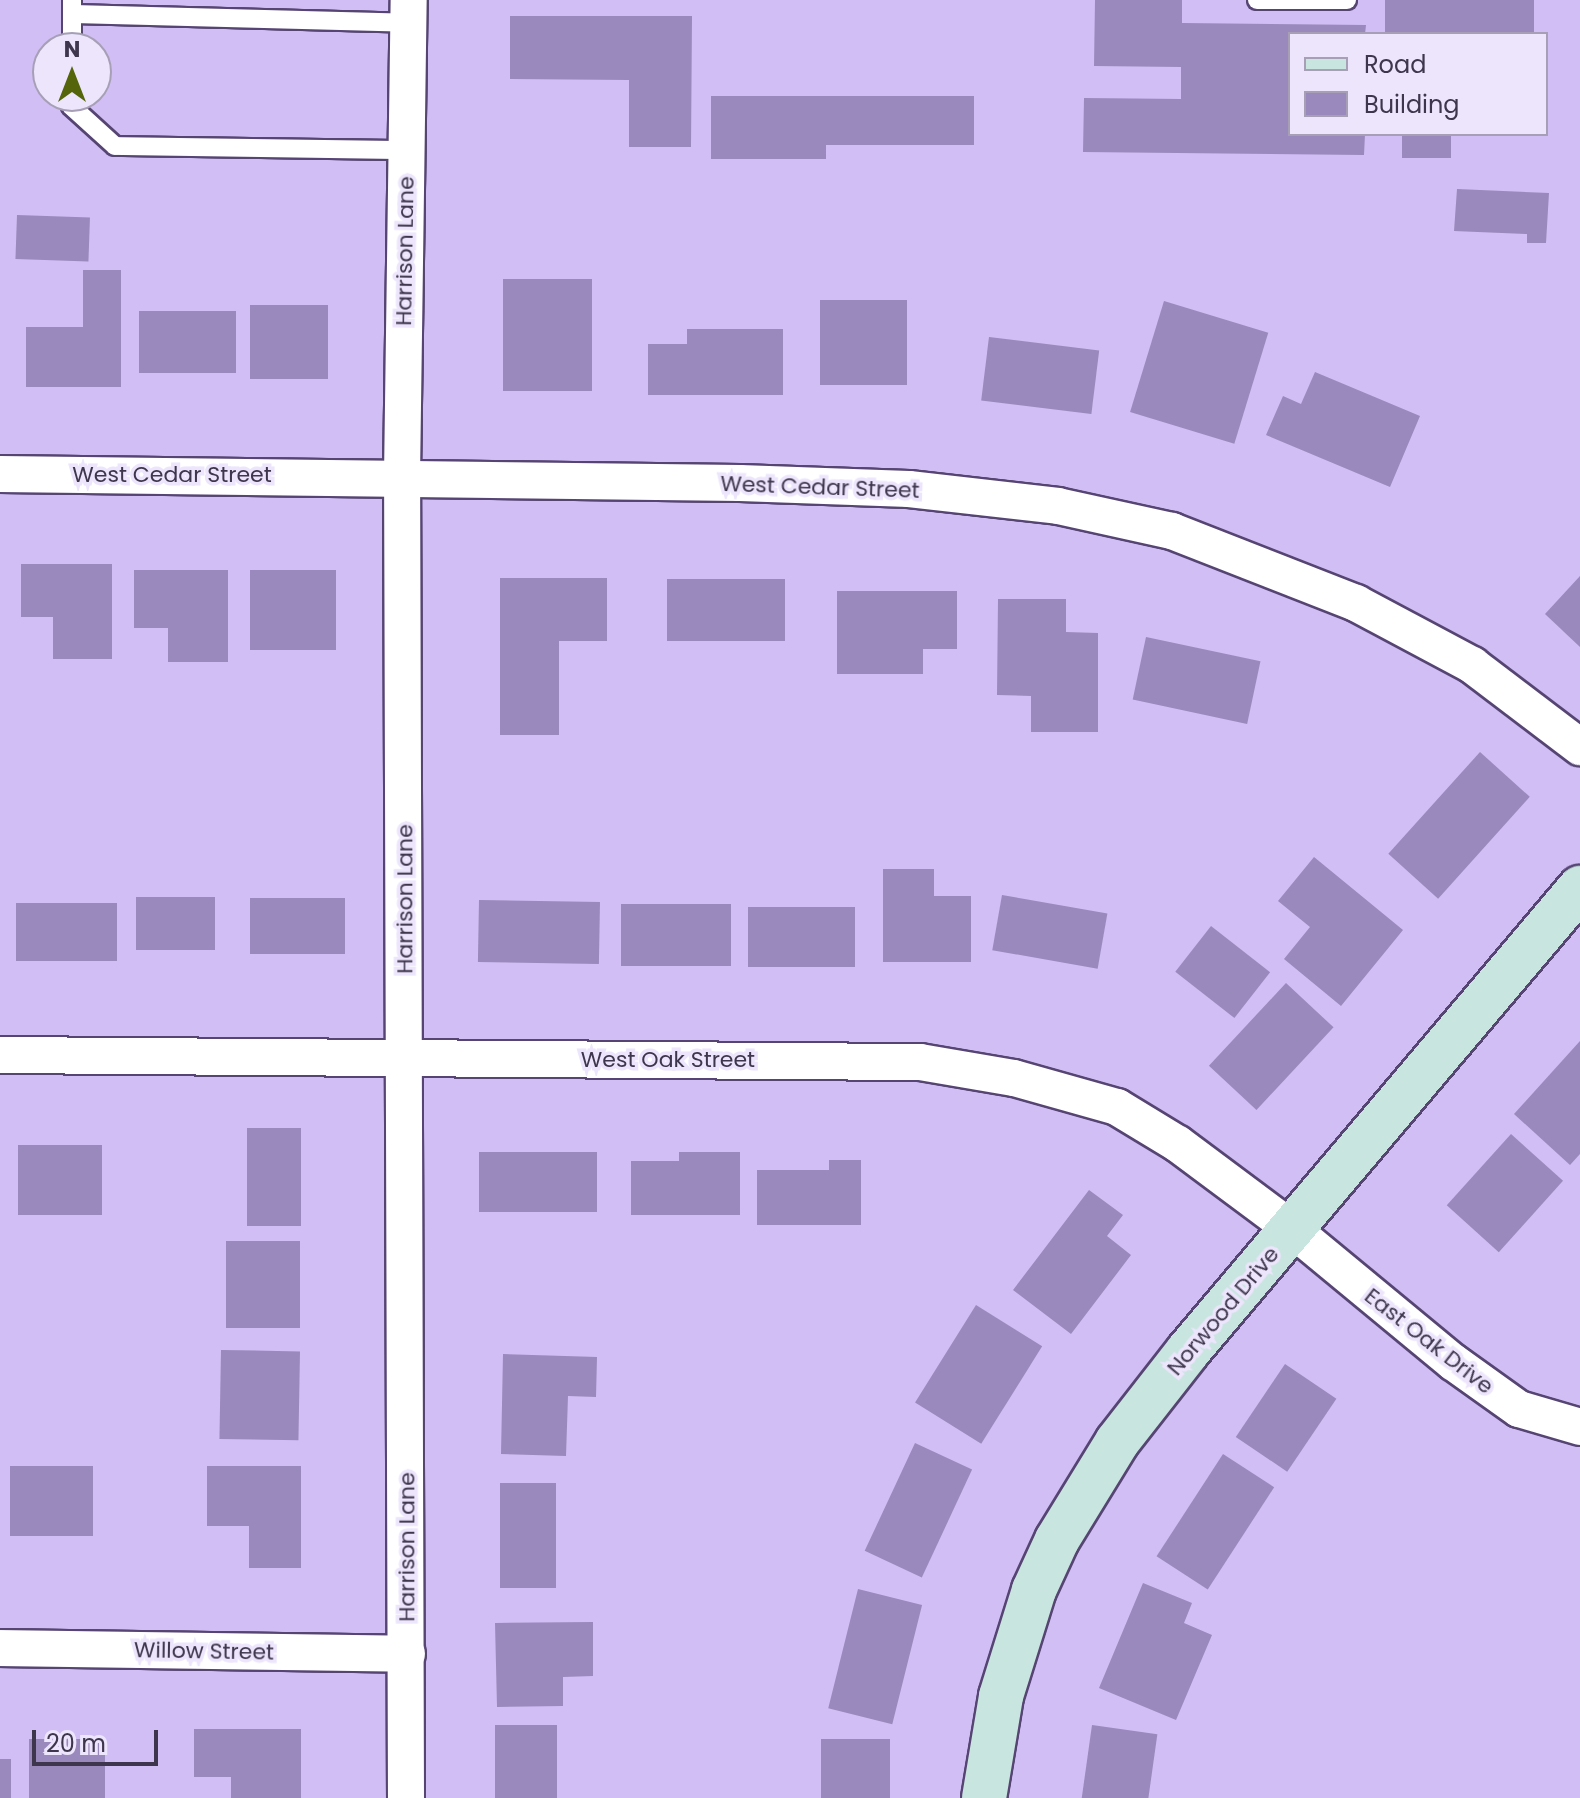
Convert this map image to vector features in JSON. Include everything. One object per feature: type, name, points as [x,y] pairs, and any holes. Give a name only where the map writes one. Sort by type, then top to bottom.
[{"type":"street","name":"Harrison Lane","points":[[406,1798],[402,477],[408,11]]},
{"type":"street","name":"West Cedar Street","points":[[0,474],[402,477],[909,489],[1058,506],[1172,531],[1356,603],[1472,665],[1580,747]]},
{"type":"street","name":"Norwood Drive","points":[[984,1798],[1001,1696],[1034,1590],[1057,1540],[1110,1453],[1154,1392],[1580,888]]},
{"type":"street","name":"West Oak Street","points":[[0,1055],[920,1062],[1014,1078],[1117,1107],[1178,1144],[1292,1229]]},
{"type":"street","name":"East Oak Drive","points":[[1292,1229],[1453,1362],[1519,1409],[1580,1427]]},
{"type":"street","name":"Willow Street","points":[[0,1648],[407,1654]]},
{"type":"lane","points":[[1257,0],[1347,0]]},
{"type":"lane","points":[[72,32],[73,7],[408,11]]},
{"type":"lane","points":[[78,112],[115,146],[406,150]]},
{"type":"building","points":[[1095,0],[1182,0],[1182,23],[1366,25],[1365,32],[1288,32],[1288,136],[1365,136],[1364,155],[1083,152],[1084,98],[1181,99],[1181,67],[1094,66]]},
{"type":"building","points":[[1385,0],[1534,0],[1534,32],[1385,32]]},
{"type":"building","points":[[510,16],[692,16],[691,147],[629,147],[629,80],[510,79]]},
{"type":"building","points":[[711,96],[974,96],[974,145],[826,145],[826,159],[711,159]]},
{"type":"building","points":[[1402,136],[1451,136],[1451,158],[1402,158]]},
{"type":"building","points":[[1457,189],[1549,193],[1546,243],[1527,243],[1527,234],[1454,231]]},
{"type":"building","points":[[17,215],[90,218],[88,262],[15,259]]},
{"type":"building","points":[[83,270],[121,270],[121,387],[26,387],[26,327],[83,327]]},
{"type":"building","points":[[503,279],[592,279],[592,391],[503,391]]},
{"type":"building","points":[[820,300],[907,300],[907,385],[820,385]]},
{"type":"building","points":[[1164,301],[1268,333],[1234,444],[1130,412]]},
{"type":"building","points":[[250,305],[328,305],[328,379],[250,379]]},
{"type":"building","points":[[139,311],[236,311],[236,373],[139,373]]},
{"type":"building","points":[[687,329],[783,329],[783,395],[648,395],[648,344],[687,344]]},
{"type":"building","points":[[989,337],[1099,351],[1091,414],[981,401]]},
{"type":"building","points":[[1315,372],[1420,416],[1390,487],[1266,435],[1283,396],[1301,404]]},
{"type":"building","points":[[21,564],[112,564],[112,659],[53,659],[53,617],[21,617]]},
{"type":"building","points":[[134,570],[228,570],[228,662],[168,662],[168,628],[134,628]]},
{"type":"building","points":[[250,570],[336,570],[336,650],[250,650]]},
{"type":"building","points":[[1580,576],[1580,647],[1545,614]]},
{"type":"building","points":[[500,578],[607,578],[607,641],[559,641],[559,735],[500,735]]},
{"type":"building","points":[[667,579],[785,579],[785,641],[667,641]]},
{"type":"building","points":[[837,591],[957,591],[957,649],[923,649],[923,674],[837,674]]},
{"type":"building","points":[[998,599],[1066,599],[1066,632],[1098,633],[1098,732],[1031,732],[1031,696],[997,695]]},
{"type":"building","points":[[1146,637],[1260,661],[1247,724],[1133,700]]},
{"type":"building","points":[[1480,752],[1530,797],[1438,899],[1388,854]]},
{"type":"building","points":[[1314,857],[1403,930],[1341,1006],[1284,959],[1310,927],[1278,901]]},
{"type":"building","points":[[883,869],[934,869],[934,896],[971,896],[971,962],[883,962]]},
{"type":"building","points":[[1002,895],[1107,914],[1098,969],[992,950]]},
{"type":"building","points":[[136,897],[215,897],[215,950],[136,950]]},
{"type":"building","points":[[250,898],[345,898],[345,954],[250,954]]},
{"type":"building","points":[[479,900],[600,902],[599,964],[478,962]]},
{"type":"building","points":[[16,903],[117,903],[117,961],[16,961]]},
{"type":"building","points":[[621,904],[731,904],[731,966],[621,966]]},
{"type":"building","points":[[748,907],[855,907],[855,967],[748,967]]},
{"type":"building","points":[[1211,926],[1270,972],[1234,1018],[1175,972]]},
{"type":"building","points":[[1286,983],[1334,1027],[1256,1110],[1209,1066]]},
{"type":"building","points":[[1580,1041],[1580,1154],[1570,1165],[1514,1114]]},
{"type":"building","points":[[247,1128],[301,1128],[301,1226],[247,1226]]},
{"type":"building","points":[[1511,1134],[1563,1181],[1499,1252],[1447,1205]]},
{"type":"building","points":[[18,1145],[102,1145],[102,1215],[18,1215]]},
{"type":"building","points":[[479,1152],[597,1152],[597,1212],[479,1212]]},
{"type":"building","points":[[679,1152],[740,1152],[740,1215],[631,1215],[631,1161],[679,1161]]},
{"type":"building","points":[[829,1160],[861,1160],[861,1225],[757,1225],[757,1170],[829,1170]]},
{"type":"building","points":[[1089,1190],[1123,1215],[1107,1236],[1131,1255],[1071,1334],[1013,1290]]},
{"type":"building","points":[[226,1241],[300,1241],[300,1328],[226,1328]]},
{"type":"building","points":[[976,1305],[1042,1346],[981,1444],[915,1403]]},
{"type":"building","points":[[221,1350],[300,1351],[298,1440],[219,1439]]},
{"type":"building","points":[[503,1354],[597,1357],[596,1397],[568,1396],[566,1456],[501,1454]]},
{"type":"building","points":[[1285,1364],[1336,1399],[1287,1472],[1236,1437]]},
{"type":"building","points":[[915,1443],[972,1470],[922,1577],[865,1551]]},
{"type":"building","points":[[1223,1454],[1274,1487],[1208,1590],[1157,1556]]},
{"type":"building","points":[[10,1466],[93,1466],[93,1536],[10,1536]]},
{"type":"building","points":[[207,1466],[301,1466],[301,1568],[249,1568],[249,1526],[207,1526]]},
{"type":"building","points":[[500,1483],[556,1483],[556,1588],[500,1588]]},
{"type":"building","points":[[1143,1583],[1192,1603],[1184,1623],[1212,1635],[1176,1720],[1099,1688]]},
{"type":"building","points":[[858,1589],[922,1605],[892,1724],[828,1708]]},
{"type":"building","points":[[593,1622],[593,1676],[563,1677],[563,1706],[497,1707],[495,1623]]},
{"type":"building","points":[[495,1725],[557,1725],[557,1798],[495,1798]]},
{"type":"building","points":[[1092,1725],[1157,1734],[1148,1798],[1082,1798]]},
{"type":"building","points":[[194,1729],[301,1729],[301,1798],[231,1798],[231,1777],[194,1777]]},
{"type":"building","points":[[29,1739],[105,1739],[105,1798],[29,1798]]},
{"type":"building","points":[[821,1739],[890,1739],[890,1798],[821,1798]]},
{"type":"building","points":[[0,1759],[11,1759],[11,1798],[0,1798]]}]
